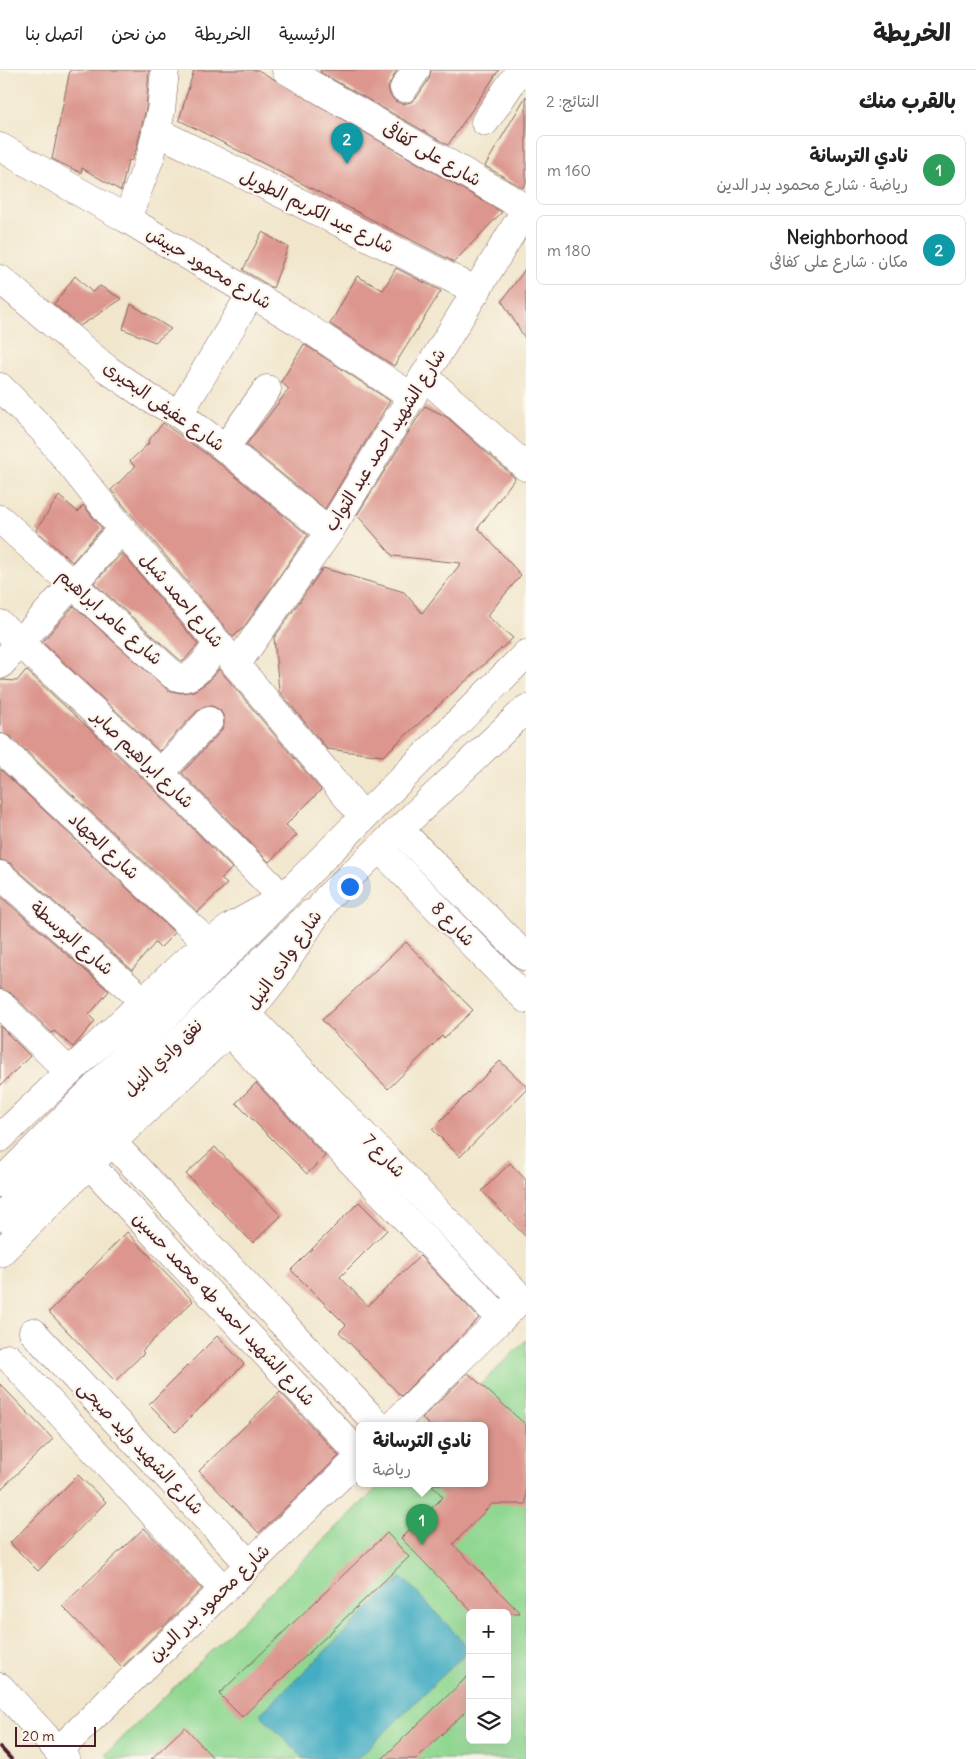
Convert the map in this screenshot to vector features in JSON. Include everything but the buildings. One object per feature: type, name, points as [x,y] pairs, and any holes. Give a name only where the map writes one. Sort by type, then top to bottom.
[{"type":"street","points":[[127,219],[151,154],[161,111],[165,70]]},
{"type":"street","name":"شارع على كفافى","points":[[286,70],[526,209]]},
{"type":"street","points":[[485,122],[520,70]]},
{"type":"street","name":"شارع عبد الكريم الطويل","points":[[156,131],[477,290]]},
{"type":"street","name":"شارع محمود حبيش","points":[[0,147],[127,219],[251,294],[418,387],[526,467]]},
{"type":"street","name":"شارع الشهيد احمد عبد التواب","points":[[236,665],[329,532],[526,209]]},
{"type":"street","name":"شارع عفيفى البحيرى","points":[[0,279],[107,369],[149,398],[179,414],[225,448],[329,532]]},
{"type":"street","points":[[179,414],[251,294]]},
{"type":"street","name":"شارع احمد شبل","points":[[0,387],[43,430],[122,529],[363,816]]},
{"type":"street","points":[[225,448],[267,389]]},
{"type":"street","name":"شارع عامر ابراهيم","points":[[0,519],[74,583],[173,674],[181,679],[191,677],[218,643]]},
{"type":"street","points":[[0,665],[122,529]]},
{"type":"street","name":"شارع ابراهيم صابر","points":[[0,624],[160,773],[283,898]]},
{"type":"street","name":"شارع وادى النيل","points":[[0,1138],[187,960],[208,943],[283,898],[526,654]]},
{"type":"street","name":"شارع وادى النيل","points":[[0,1253],[89,1164],[238,1023],[277,976],[326,899],[526,709]]},
{"type":"street","points":[[160,773],[209,721]]},
{"type":"street","name":"شارع الجهاد","points":[[0,748],[208,943]]},
{"type":"street","name":"شارع 8","points":[[400,830],[526,957]]},
{"type":"street","name":"شارع 8","points":[[380,849],[526,999]]},
{"type":"street","name":"شارع البوسطة","points":[[0,875],[144,1001]]},
{"type":"street","name":"نفق وادي النيل","points":[[0,1183],[283,898]]},
{"type":"street","name":"نفق وادي النيل","points":[[0,1217],[326,899]]},
{"type":"street","points":[[0,1004],[68,1072]]},
{"type":"street","name":"شارع 7","points":[[238,1023],[524,1297]]},
{"type":"street","name":"شارع 7","points":[[238,1023],[501,1319]]},
{"type":"street","name":"شارع الشهيد احمد طه محمد حسين","points":[[112,1142],[375,1422]]},
{"type":"street","name":"شارع الشهيد احمد طه محمد حسين","points":[[89,1164],[356,1452]]},
{"type":"street","points":[[396,1422],[524,1297]]},
{"type":"street","name":"شارع الشهيد وليد صبحى","points":[[33,1332],[249,1564]]},
{"type":"street","name":"شارع الشهيد وليد صبحى","points":[[9,1358],[223,1589]]},
{"type":"street","name":"شارع محمود بدر الدين","points":[[62,1755],[223,1589],[356,1460]]},
{"type":"street","points":[[0,1688],[62,1755]]},
{"type":"green space","points":[[526,1340],[526,1759],[110,1759],[106,1754],[378,1487],[488,1487],[488,1422],[443,1422]]},
{"type":"water","points":[[402,1577],[466,1645],[466,1653],[357,1759],[304,1759],[260,1714]]},
{"type":"railway","points":[[0,1747],[11,1759]]},
{"type":"place","name":"Neighborhood","points":[[347,164]]},
{"type":"place","name":"نادي الترسانة","points":[[422,1545]]}]
